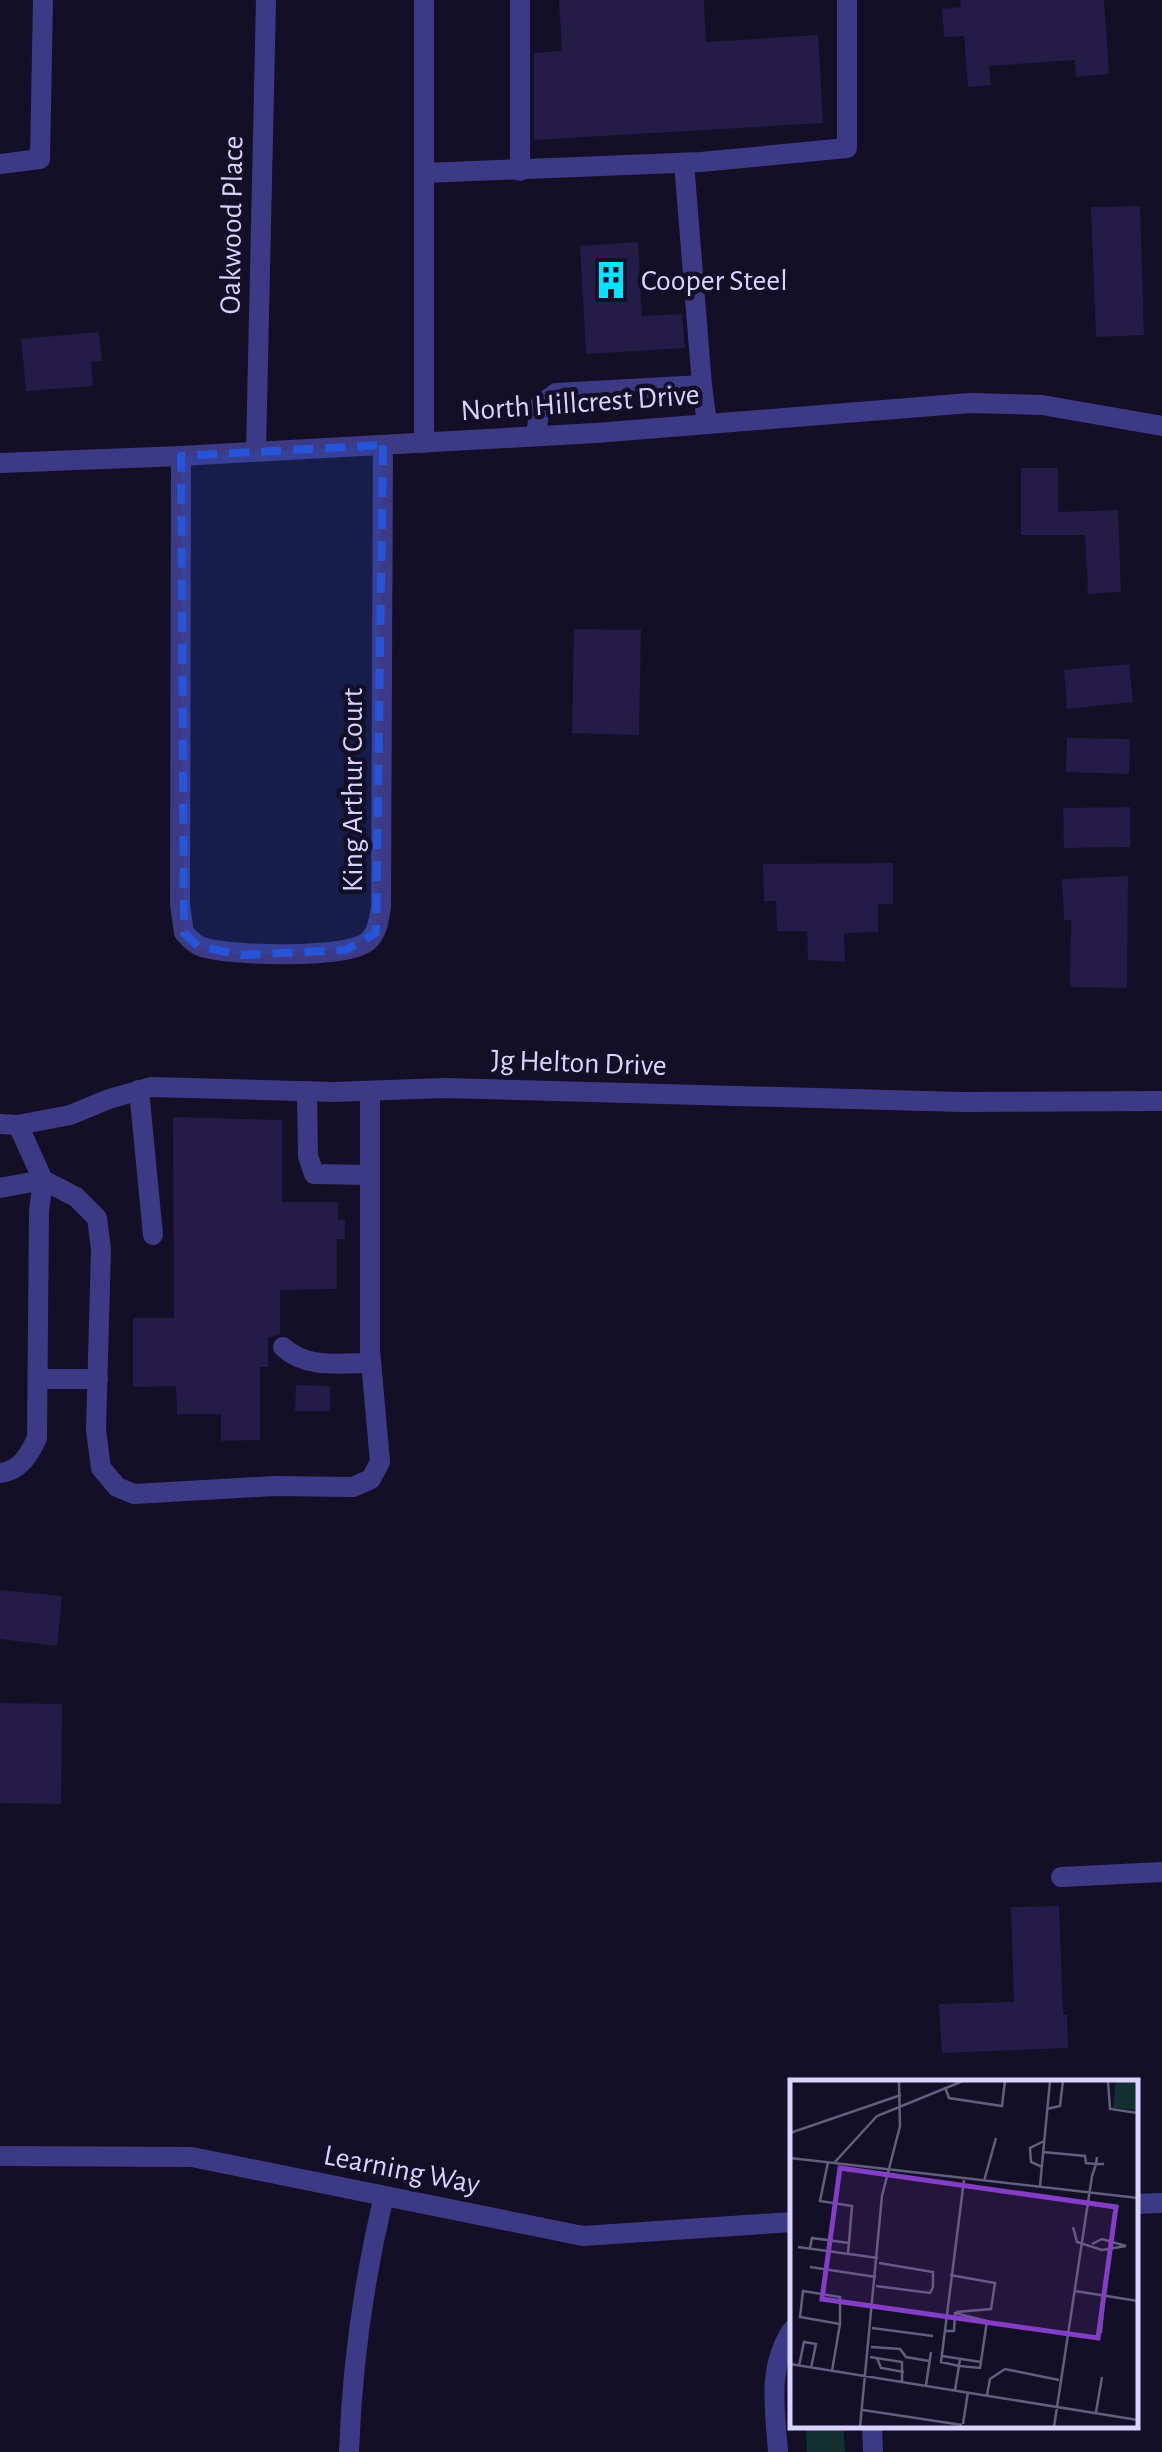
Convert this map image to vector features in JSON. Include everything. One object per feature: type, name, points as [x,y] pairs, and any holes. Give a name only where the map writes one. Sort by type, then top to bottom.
[{"type":"street","points":[[0,164],[40,159],[43,0]]},
{"type":"street","name":"Oakwood Place","points":[[256,451],[266,0]]},
{"type":"street","points":[[424,0],[424,443]]},
{"type":"street","points":[[520,0],[520,171]]},
{"type":"street","points":[[424,174],[684,163],[847,148],[847,0]]},
{"type":"street","points":[[684,163],[707,424]]},
{"type":"street","points":[[536,436],[540,405],[556,392],[702,385]]},
{"type":"street","name":"North Hillcrest Drive","points":[[0,462],[424,443],[970,403],[1042,405],[1162,426]]},
{"type":"street","name":"King Arthur Court","points":[[181,456],[180,904],[184,933],[198,946],[241,955],[346,950],[364,944],[376,933],[382,906],[383,445]]},
{"type":"street","name":"Jg Helton Drive","points":[[9,1125],[70,1115],[151,1087],[307,1091],[444,1088],[943,1102],[1162,1101]]},
{"type":"street","points":[[139,1090],[153,1235]]},
{"type":"street","points":[[307,1091],[308,1156],[314,1174],[370,1175]]},
{"type":"street","points":[[9,1125],[43,1180],[76,1197],[96,1218],[101,1250],[96,1430],[101,1468],[117,1488],[134,1494],[274,1486],[353,1487],[372,1479],[380,1462],[371,1363],[370,1091]]},
{"type":"street","points":[[0,1188],[43,1180]]},
{"type":"street","points":[[0,1473],[9,1472],[28,1458],[38,1438],[43,1180]]},
{"type":"street","points":[[283,1347],[294,1358],[312,1363],[371,1363]]},
{"type":"street","points":[[38,1379],[98,1379]]},
{"type":"street","points":[[1061,1876],[1162,1872]]},
{"type":"street","name":"Learning Way","points":[[0,2156],[192,2157],[583,2236],[790,2222]]},
{"type":"street","points":[[349,2452],[350,2408],[371,2250],[384,2196]]},
{"type":"street","points":[[1137,2204],[1162,2202]]},
{"type":"street","points":[[778,2452],[774,2372],[777,2354],[790,2333]]},
{"type":"street","points":[[774,2372],[790,2352]]},
{"type":"street","points":[[872,2427],[873,2452]]},
{"type":"highlighted area","points":[[383,445],[376,933],[346,950],[241,955],[198,946],[184,933],[181,456]]},
{"type":"green space","points":[[806,2427],[843,2427],[845,2452],[807,2452]]},
{"type":"building","points":[[559,0],[704,0],[706,42],[818,35],[823,123],[534,140],[534,53],[562,51]]},
{"type":"building","points":[[960,0],[1104,0],[1109,74],[1076,77],[1075,60],[989,66],[991,85],[968,87],[964,36],[944,37],[942,9],[961,7]]},
{"type":"building","points":[[1140,206],[1144,335],[1096,337],[1091,207]]},
{"type":"building","name":"Cooper Steel","points":[[638,242],[642,316],[682,314],[685,348],[586,354],[580,246]]},
{"type":"building","points":[[99,332],[102,361],[91,362],[93,386],[26,391],[21,339]]},
{"type":"building","points":[[1021,468],[1058,468],[1058,512],[1118,510],[1121,592],[1088,594],[1085,535],[1021,535]]},
{"type":"building","points":[[574,629],[641,630],[639,735],[572,733]]},
{"type":"building","points":[[1129,664],[1133,702],[1067,709],[1064,670]]},
{"type":"building","points":[[1067,738],[1130,739],[1129,774],[1066,772]]},
{"type":"building","points":[[1130,807],[1130,847],[1064,848],[1063,808]]},
{"type":"building","points":[[893,863],[893,904],[878,904],[878,932],[844,933],[845,962],[808,960],[807,931],[777,931],[776,901],[764,901],[763,864]]},
{"type":"building","points":[[1128,876],[1127,988],[1070,987],[1071,920],[1064,920],[1062,879]]},
{"type":"building","points":[[173,1117],[282,1120],[282,1202],[338,1202],[338,1220],[345,1219],[345,1239],[337,1239],[337,1289],[280,1290],[280,1334],[268,1338],[268,1367],[260,1367],[260,1440],[221,1441],[221,1414],[177,1414],[176,1386],[133,1387],[133,1318],[174,1318]]},
{"type":"building","points":[[296,1385],[330,1386],[330,1411],[295,1411]]},
{"type":"building","points":[[0,1590],[62,1596],[57,1646],[0,1639]]},
{"type":"building","points":[[0,1703],[62,1704],[61,1804],[0,1803]]},
{"type":"building","points":[[1059,1906],[1068,2048],[942,2053],[939,2004],[1014,2002],[1011,1907]]},
{"type":"place","name":"Cooper Steel","points":[[611,280]]}]
